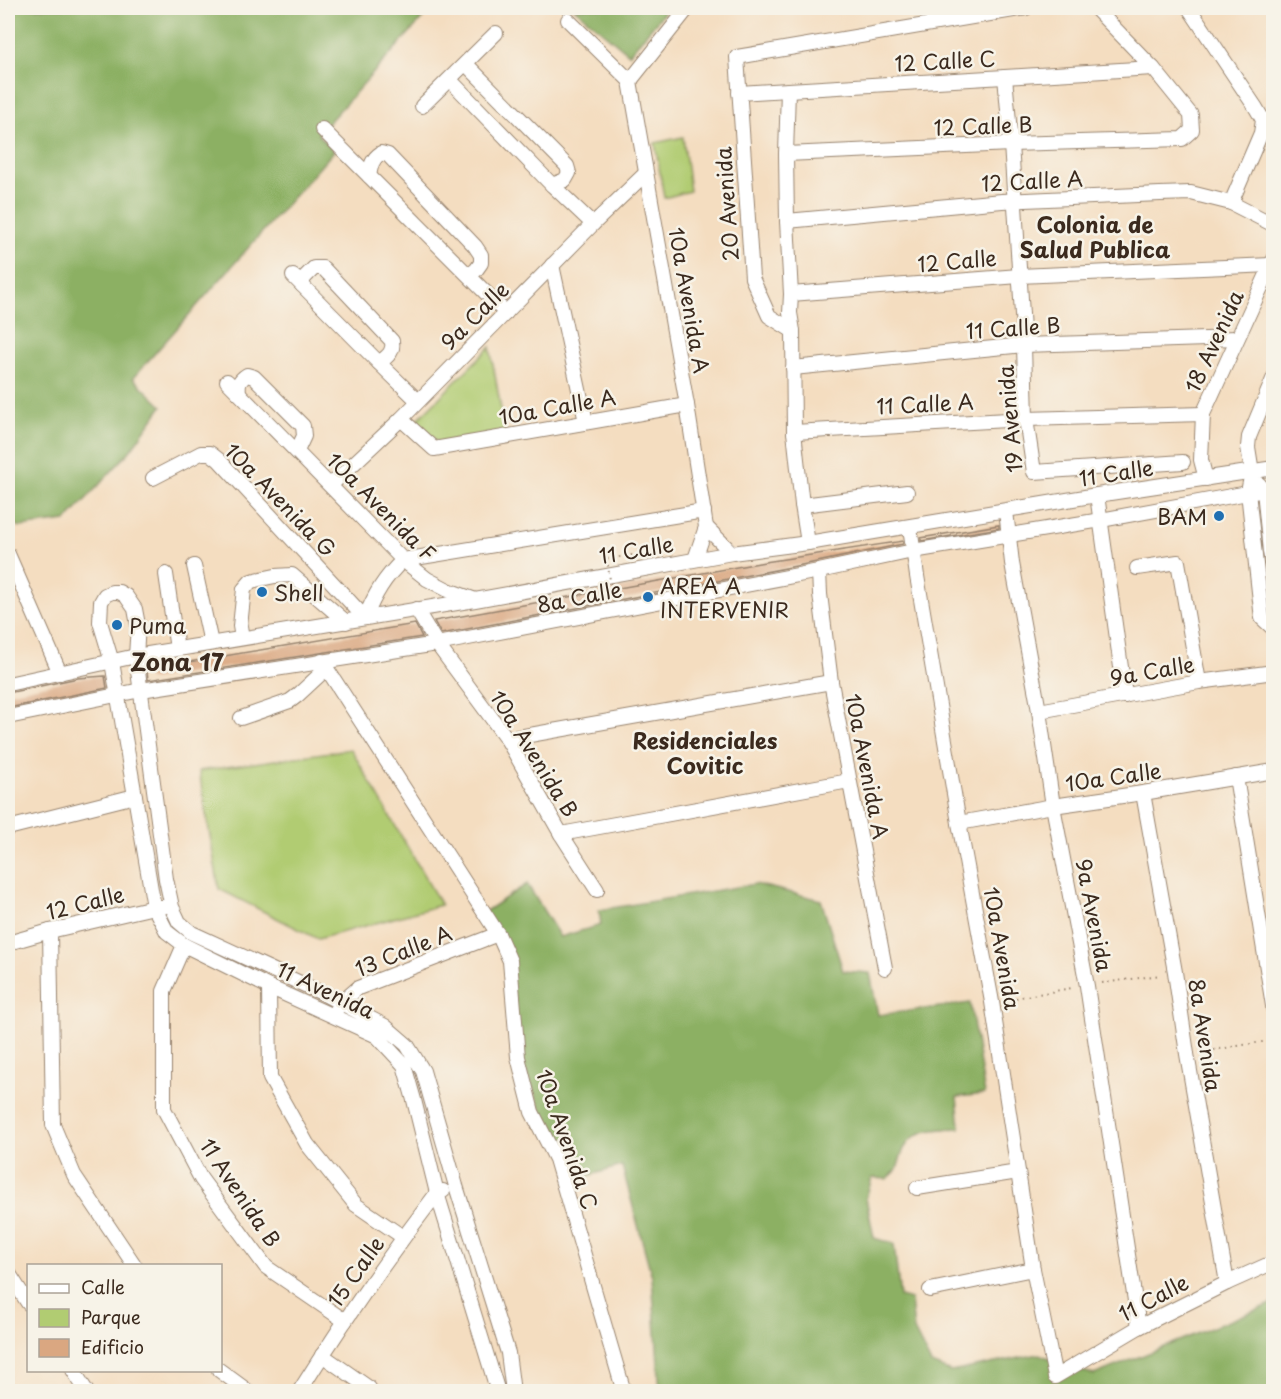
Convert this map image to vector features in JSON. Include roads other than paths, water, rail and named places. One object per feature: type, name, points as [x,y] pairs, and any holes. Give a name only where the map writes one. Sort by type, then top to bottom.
[{"type":"street","points":[[568,20],[630,81],[688,8]]},
{"type":"street","name":"20 Avenida","points":[[794,331],[769,316],[752,278],[737,57],[1026,8]]},
{"type":"street","points":[[1095,8],[1154,68]]},
{"type":"street","points":[[1189,8],[1263,120],[1262,133],[1231,203]]},
{"type":"street","points":[[422,106],[496,33]]},
{"type":"street","points":[[466,64],[567,166],[569,173],[565,180],[552,185]]},
{"type":"street","name":"12 Calle C","points":[[739,93],[1154,68]]},
{"type":"street","name":"12 Calle B","points":[[786,154],[1182,139],[1192,130],[1191,115],[1154,68]]},
{"type":"street","name":"19 Avenida","points":[[1005,77],[1024,345],[1026,419],[1034,472],[1183,462]]},
{"type":"street","points":[[450,80],[593,224]]},
{"type":"street","name":"10a Avenida A","points":[[630,81],[704,511],[706,527],[695,559]]},
{"type":"street","points":[[789,90],[786,154],[790,312],[794,331],[794,432],[808,543]]},
{"type":"street","points":[[322,129],[506,313]]},
{"type":"street","points":[[369,176],[371,162],[375,157],[381,153],[387,155],[475,246],[481,255],[481,263],[469,275]]},
{"type":"street","name":"9a Calle","points":[[331,485],[646,173]]},
{"type":"street","name":"12 Calle A","points":[[787,221],[1014,201],[1191,193],[1231,203],[1274,225]]},
{"type":"street","name":"12 Calle","points":[[791,294],[1019,276],[1272,262]]},
{"type":"street","name":"18 Avenida","points":[[1206,479],[1201,460],[1203,414],[1272,262]]},
{"type":"street","points":[[552,266],[586,422]]},
{"type":"street","points":[[379,363],[390,355],[393,347],[392,341],[324,268],[314,268],[304,278],[298,280],[379,363],[418,401]]},
{"type":"street","name":"11 Calle B","points":[[793,368],[1024,345],[1237,338]]},
{"type":"street","name":"10a Avenida F","points":[[239,393],[238,385],[241,379],[247,375],[254,377],[294,416],[303,426],[304,436],[297,451]]},
{"type":"street","points":[[1274,376],[1249,437],[1248,447],[1252,472],[1248,492],[1268,617],[1274,629]]},
{"type":"street","name":"10a Avenida F","points":[[227,381],[403,560],[427,579],[448,590],[476,600]]},
{"type":"street","name":"10a Calle A","points":[[401,418],[434,449],[687,405]]},
{"type":"street","name":"11 Calle A","points":[[794,432],[1026,419],[1203,414]]},
{"type":"street","name":"10a Avenida G","points":[[153,478],[201,453],[210,453],[365,618]]},
{"type":"street","name":"11 Calle","points":[[8,684],[136,656],[476,600],[695,559],[1274,468]]},
{"type":"street","points":[[1252,472],[1264,490],[1274,573]]},
{"type":"street","name":"8a Calle","points":[[8,717],[141,690],[325,665],[914,551],[1264,490]]},
{"type":"street","points":[[802,504],[907,492]]},
{"type":"street","points":[[1097,495],[1125,696]]},
{"type":"street","points":[[365,618],[376,593],[390,573],[403,560],[704,511]]},
{"type":"street","name":"9a Avenida","points":[[1006,511],[1012,562],[1039,711],[1053,806],[1087,986],[1139,1327]]},
{"type":"street","points":[[706,527],[732,553]]},
{"type":"street","name":"10a Avenida","points":[[910,527],[959,823],[992,1002],[1033,1269],[1055,1377]]},
{"type":"street","points":[[8,554],[60,673]]},
{"type":"street","points":[[1137,568],[1178,562],[1199,682]]},
{"type":"street","points":[[194,566],[211,643]]},
{"type":"street","name":"10a Avenida A","points":[[819,571],[831,682],[885,968]]},
{"type":"street","points":[[166,574],[177,649]]},
{"type":"street","points":[[242,638],[240,626],[244,589],[250,580],[275,576],[292,575],[346,622]]},
{"type":"street","name":"11 Avenida","points":[[498,1392],[437,1193],[404,1065],[377,1036],[184,945],[167,932],[154,907],[112,662],[100,622],[101,602],[105,595],[119,592],[126,596],[135,609],[138,625],[136,656],[166,879],[172,907],[179,922],[192,933],[385,1026],[407,1045],[423,1071],[508,1353],[513,1389]]},
{"type":"street","name":"10a Avenida B","points":[[416,609],[436,644],[507,739],[561,834],[597,890]]},
{"type":"street","points":[[242,718],[290,701],[325,665]]},
{"type":"street","name":"10a Avenida C","points":[[325,665],[498,934],[510,961],[518,1058],[532,1112],[556,1159],[624,1392]]},
{"type":"street","name":"9a Calle","points":[[1039,711],[1199,682],[1274,672]]},
{"type":"street","points":[[507,739],[831,682]]},
{"type":"street","name":"10a Calle","points":[[959,823],[1274,771]]},
{"type":"street","points":[[1236,777],[1274,1012]]},
{"type":"street","points":[[561,834],[849,781]]},
{"type":"street","name":"8a Avenida","points":[[1143,793],[1227,1283]]},
{"type":"street","points":[[8,828],[135,796]]},
{"type":"street","name":"12 Calle","points":[[8,943],[154,907],[172,907]]},
{"type":"street","points":[[50,931],[53,1125],[74,1175],[134,1264]]},
{"type":"street","name":"13 Calle A","points":[[333,1016],[341,1003],[358,988],[498,934]]},
{"type":"street","name":"11 Avenida B","points":[[184,945],[164,991],[164,1109],[201,1179],[266,1267],[345,1321]]},
{"type":"street","points":[[269,987],[270,1078],[307,1144],[356,1205],[404,1237]]},
{"type":"street","points":[[917,1188],[1018,1172]]},
{"type":"street","points":[[437,1193],[456,1185]]},
{"type":"street","name":"15 Calle","points":[[299,1392],[345,1321],[437,1193]]},
{"type":"street","name":"11 Calle","points":[[1055,1377],[1139,1327],[1274,1262]]},
{"type":"street","points":[[930,1290],[1033,1269]]},
{"type":"street","points":[[8,1272],[27,1302]]},
{"type":"street","points":[[322,1355],[369,1388],[371,1392]]},
{"type":"street","points":[[74,1372],[87,1392]]},
{"type":"street","points":[[220,1372],[249,1392]]},
{"type":"place","name":"BAM","points":[[1219,516]]},
{"type":"place","name":"Shell","points":[[262,592]]},
{"type":"place","name":"AREA A INTERVENIR","points":[[648,597]]},
{"type":"place","name":"Puma","points":[[117,625]]},
{"type":"district","name":"Colonia de Salud Publica","points":[[1095,236]]},
{"type":"district","name":"Zona 17","points":[[177,661]]},
{"type":"district","name":"Residenciales Covitic","points":[[705,752]]}]
